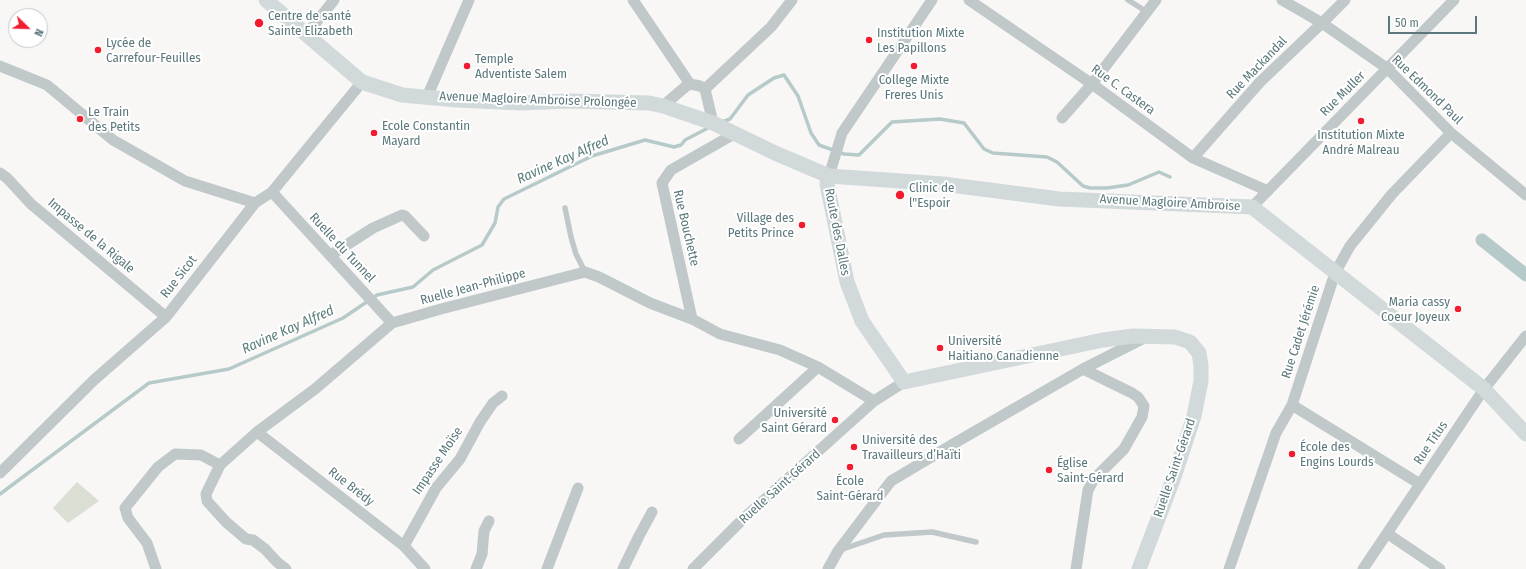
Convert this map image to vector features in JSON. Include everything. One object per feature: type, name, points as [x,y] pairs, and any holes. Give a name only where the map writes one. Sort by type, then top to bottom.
[{"type":"street","name":"Avenue Magloire Ambroise Prolongée","points":[[266,0],[362,82],[402,95],[457,100],[521,103],[649,103],[663,106],[713,123],[800,165],[829,176]]},
{"type":"street","points":[[306,35],[334,0]]},
{"type":"street","points":[[427,97],[470,0]]},
{"type":"street","points":[[633,0],[690,84]]},
{"type":"street","points":[[704,89],[771,27],[792,0]]},
{"type":"street","name":"Route des Dalles","points":[[904,382],[859,315],[847,282],[827,184],[842,133],[932,0]]},
{"type":"street","name":"Rue C. Castera","points":[[969,0],[1092,84],[1193,158],[1268,191]]},
{"type":"street","points":[[1062,118],[1092,84],[1156,0]]},
{"type":"street","name":"Rue Edmond Paul","points":[[1282,0],[1322,23],[1388,69],[1451,133],[1526,195]]},
{"type":"street","name":"Rue Mackandal","points":[[1193,158],[1260,82],[1345,0]]},
{"type":"street","name":"Rue Muller","points":[[1252,207],[1454,0]]},
{"type":"street","points":[[0,66],[47,86],[113,140],[185,182],[255,203]]},
{"type":"street","name":"Rue Sicot","points":[[0,473],[94,380],[166,317],[255,203],[272,192],[362,82]]},
{"type":"street","points":[[663,106],[684,86],[690,84],[700,86],[704,89],[713,123]]},
{"type":"street","name":"Rue Cadet Jérémie","points":[[1229,569],[1276,433],[1292,405],[1335,273],[1350,246],[1392,194],[1451,133]]},
{"type":"street","name":"Rue Bouchette","points":[[692,318],[662,183],[671,170],[734,134]]},
{"type":"street","name":"Impasse de la Rigale","points":[[0,173],[7,178],[37,209],[166,317]]},
{"type":"street","name":"Avenue Magloire Ambroise","points":[[829,176],[943,184],[1059,199],[1252,207],[1484,389],[1526,434]]},
{"type":"street","name":"Ruelle du Tunnel","points":[[272,192],[392,323]]},
{"type":"street","points":[[331,255],[373,228],[402,215],[405,216],[424,236]]},
{"type":"street","points":[[585,272],[599,277],[650,303],[692,318],[720,334],[780,350],[818,367],[874,401]]},
{"type":"street","name":"Ruelle Jean-Philippe","points":[[220,464],[257,432],[315,389],[392,323],[585,272]]},
{"type":"street","points":[[828,569],[838,551],[890,481],[1083,369],[1150,335]]},
{"type":"street","name":"Ruelle Saint-Gérard","points":[[693,569],[745,518],[874,401],[904,382],[1103,340],[1150,335],[1175,337],[1190,342],[1199,353],[1201,381],[1194,416],[1183,453],[1139,569]]},
{"type":"street","name":"Rue Titus","points":[[1364,569],[1484,389],[1526,336]]},
{"type":"street","points":[[739,439],[818,367]]},
{"type":"street","points":[[1076,569],[1088,490],[1094,479],[1124,449],[1142,417],[1144,406],[1132,393],[1083,369]]},
{"type":"street","name":"Impasse Moïse","points":[[404,546],[436,488],[460,459],[480,422],[493,404],[502,396]]},
{"type":"street","points":[[1292,405],[1420,484]]},
{"type":"street","name":"Rue Brédy","points":[[257,432],[404,546],[425,569]]},
{"type":"street","points":[[156,569],[146,543],[128,518],[125,508],[158,467],[175,454],[201,455],[220,464],[206,494],[207,501],[226,522],[246,539],[253,540],[265,549],[286,569]]},
{"type":"street","points":[[547,569],[578,488]]},
{"type":"street","points":[[623,569],[635,542],[652,512]]},
{"type":"street","points":[[476,569],[482,554],[484,531],[489,521]]},
{"type":"street","points":[[1388,534],[1440,569]]},
{"type":"lane","points":[[1128,0],[1147,12]]},
{"type":"lane","points":[[565,208],[576,254],[585,272]]},
{"type":"lane","points":[[838,551],[884,535],[932,532],[976,542]]},
{"type":"shaded area","points":[[77,482],[99,501],[68,523],[53,508]]},
{"type":"waterway","name":"Ravine Kay Alfred","points":[[722,122],[730,119],[748,95],[774,78],[784,75],[798,96],[811,133],[819,145],[844,154],[859,155],[892,122],[940,119],[964,123],[984,149],[993,153],[1047,157],[1057,162],[1083,186],[1090,188],[1107,188],[1128,185],[1159,172],[1170,177]]},
{"type":"waterway","name":"Ravine Kay Alfred","points":[[0,494],[149,383],[229,369],[343,318],[377,295],[413,287],[433,270],[482,245],[495,223],[498,207],[504,199],[592,156],[645,140],[674,147],[681,145],[685,140],[710,127]]},
{"type":"waterway","points":[[1482,240],[1526,275]]},
{"type":"place","name":"Centre de santé Sainte Elizabeth","points":[[259,23]]},
{"type":"place","name":"Institution Mixte Les Papillons","points":[[869,40]]},
{"type":"place","name":"Lycée de Carrefour-Feuilles","points":[[98,50]]},
{"type":"place","name":"Temple Adventiste Salem","points":[[467,66]]},
{"type":"place","name":"College Mixte Freres Unis","points":[[914,66]]},
{"type":"place","name":"Le Train des Petits","points":[[80,119]]},
{"type":"place","name":"Institution Mixte André Malreau","points":[[1361,121]]},
{"type":"place","name":"Ecole Constantin Mayard","points":[[374,133]]},
{"type":"place","name":"Clinic de l\"Espoir","points":[[900,195]]},
{"type":"place","name":"Village des Petits Prince","points":[[802,225]]},
{"type":"place","name":"Maria cassy Coeur Joyeux","points":[[1458,309]]},
{"type":"place","name":"Université Haitiano Canadienne","points":[[940,348]]},
{"type":"place","name":"Université Saint Gérard","points":[[835,420]]},
{"type":"place","name":"Université des Travailleurs d’Haïti","points":[[854,447]]},
{"type":"place","name":"École des Engins Lourds","points":[[1292,454]]},
{"type":"place","name":"École Saint-Gérard","points":[[850,467]]},
{"type":"place","name":"Église Saint-Gérard","points":[[1049,470]]}]
